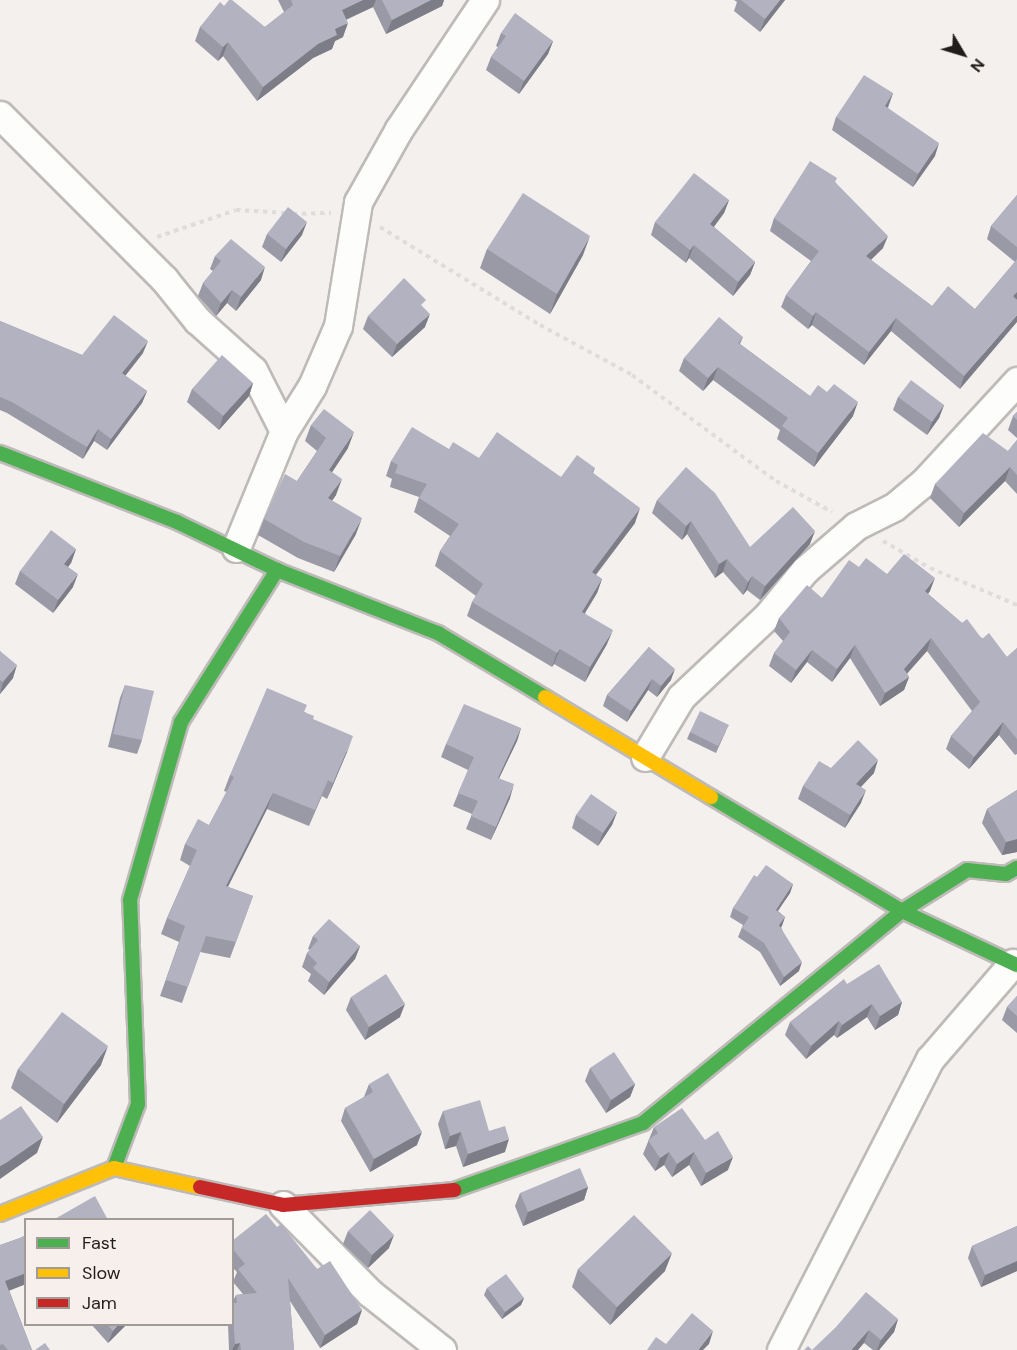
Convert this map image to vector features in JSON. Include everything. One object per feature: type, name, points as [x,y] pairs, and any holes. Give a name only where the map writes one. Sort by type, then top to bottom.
[{"type":"street","points":[[236,548],[284,431],[312,386],[338,326],[356,213],[399,129],[485,0]]},
{"type":"street","points":[[0,115],[132,247],[197,320],[253,370],[284,431]]},
{"type":"street","points":[[645,757],[681,697],[768,615],[805,570],[856,526],[894,507],[923,483],[1017,381]]},
{"type":"street","points":[[0,453],[236,548],[277,570],[438,633],[902,911],[1015,964],[930,1059],[781,1350]]},
{"type":"street","points":[[114,1168],[138,1104],[130,900],[181,722],[277,570]]},
{"type":"street","points":[[0,1214],[114,1168],[283,1205],[454,1190],[643,1123],[902,911],[967,870],[1006,874],[1017,868]]},
{"type":"street","points":[[283,1205],[370,1293],[442,1350]]},
{"type":"path","points":[[132,247],[236,210],[356,213],[456,270],[540,325],[632,375],[776,481],[930,568],[1017,605]]},
{"type":"building","points":[[232,0],[265,27],[293,5],[291,0],[363,0],[342,10],[348,23],[335,29],[337,35],[318,44],[263,87],[228,42],[223,47],[200,27],[220,2],[224,6]]},
{"type":"building","points":[[382,0],[431,0],[392,20]]},
{"type":"building","points":[[741,0],[780,0],[765,19]]},
{"type":"building","points":[[515,13],[553,41],[524,81],[491,57],[506,36],[501,33]]},
{"type":"building","points":[[864,75],[893,93],[885,106],[939,143],[918,174],[836,117]]},
{"type":"building","points":[[810,161],[837,178],[835,182],[888,236],[866,256],[932,306],[948,286],[975,309],[1017,259],[1017,292],[1013,296],[1017,300],[1017,315],[964,376],[896,318],[869,352],[816,312],[813,316],[786,295],[819,251],[774,218]]},
{"type":"building","points":[[694,173],[729,200],[710,224],[755,262],[738,282],[694,245],[690,250],[655,222]]},
{"type":"building","points":[[523,193],[590,236],[557,294],[487,249]]},
{"type":"building","points":[[1017,195],[1017,247],[991,226]]},
{"type":"building","points":[[288,207],[307,222],[286,249],[267,234]]},
{"type":"building","points":[[231,239],[265,267],[241,297],[232,290],[221,303],[203,283],[221,261],[215,256]]},
{"type":"building","points":[[404,278],[426,300],[421,305],[430,314],[397,344],[368,316]]},
{"type":"building","points":[[114,315],[148,341],[122,373],[147,391],[111,439],[98,429],[87,447],[0,397],[0,321],[82,355]]},
{"type":"building","points":[[719,317],[743,337],[738,343],[810,396],[818,385],[827,392],[834,384],[858,402],[818,453],[782,426],[788,418],[718,367],[708,378],[684,358]]},
{"type":"building","points":[[222,355],[253,383],[223,416],[192,389]]},
{"type":"building","points":[[911,380],[944,405],[932,422],[898,397]]},
{"type":"building","points":[[324,409],[354,432],[329,470],[342,479],[328,498],[362,518],[340,556],[304,542],[264,519],[285,474],[297,481],[326,438],[311,425]]},
{"type":"building","points":[[412,427],[449,449],[453,442],[479,458],[497,432],[561,477],[577,455],[595,468],[592,472],[640,508],[592,572],[602,579],[582,612],[613,630],[590,667],[560,649],[557,653],[472,602],[483,584],[440,551],[459,524],[419,498],[427,484],[395,473],[398,465],[391,461]]},
{"type":"building","points":[[983,433],[1008,451],[1017,440],[1017,475],[1010,467],[964,513],[935,484]]},
{"type":"building","points":[[686,467],[715,493],[750,547],[793,507],[815,531],[765,586],[752,576],[748,582],[727,559],[719,564],[691,521],[686,526],[657,500]]},
{"type":"building","points":[[51,530],[76,549],[64,564],[78,574],[58,600],[20,571]]},
{"type":"building","points":[[904,554],[935,578],[925,591],[962,623],[967,619],[982,639],[989,633],[1007,657],[1017,648],[1017,739],[1003,722],[974,757],[951,736],[980,702],[931,638],[904,669],[909,677],[885,693],[855,645],[837,669],[812,650],[796,670],[774,653],[790,632],[779,618],[807,585],[822,598],[849,560],[859,567],[866,558],[887,574]]},
{"type":"building","points":[[649,647],[675,669],[661,686],[652,679],[631,711],[607,695]]},
{"type":"building","points":[[0,651],[17,665],[3,682],[0,680]]},
{"type":"building","points":[[125,685],[154,691],[142,740],[113,734]]},
{"type":"building","points":[[267,688],[307,705],[304,712],[314,716],[313,719],[353,736],[333,783],[328,780],[315,810],[273,793],[226,886],[253,896],[236,942],[206,936],[188,987],[166,980],[185,926],[167,918],[197,850],[185,844],[198,819],[209,825],[234,777],[230,775]]},
{"type":"building","points":[[464,704],[521,728],[498,778],[514,784],[496,827],[471,816],[478,801],[458,793],[474,757],[446,744]]},
{"type":"building","points":[[700,711],[729,725],[718,746],[690,732]]},
{"type":"building","points":[[858,740],[878,760],[856,784],[866,790],[850,815],[803,786],[819,761],[831,768]]},
{"type":"building","points":[[1017,790],[1017,839],[1006,842],[987,809]]},
{"type":"building","points":[[591,794],[617,812],[603,833],[576,815]]},
{"type":"building","points":[[766,865],[793,884],[776,910],[785,917],[779,925],[802,962],[784,977],[764,943],[742,928],[749,917],[733,908],[754,875],[757,877]]},
{"type":"building","points":[[329,919],[360,946],[329,982],[313,968],[317,963],[307,953],[318,940],[313,936]]},
{"type":"building","points":[[879,964],[902,1002],[880,1016],[872,1004],[842,1025],[839,1021],[811,1046],[790,1022],[844,979],[847,984]]},
{"type":"building","points":[[386,974],[405,1004],[369,1027],[351,997]]},
{"type":"building","points":[[1017,996],[1017,1016],[1007,1007]]},
{"type":"building","points":[[62,1012],[108,1046],[64,1104],[18,1069]]},
{"type":"building","points":[[614,1052],[635,1084],[611,1100],[590,1068]]},
{"type":"building","points":[[388,1073],[422,1132],[374,1159],[345,1108],[373,1092],[369,1084]]},
{"type":"building","points":[[480,1100],[489,1131],[505,1126],[509,1139],[468,1154],[461,1132],[450,1136],[443,1111]]},
{"type":"building","points":[[21,1106],[43,1137],[0,1166],[0,1120]]},
{"type":"building","points":[[682,1108],[705,1140],[718,1131],[733,1157],[706,1173],[694,1152],[677,1164],[669,1152],[660,1158],[648,1140],[658,1133],[654,1127]]},
{"type":"building","points":[[580,1168],[588,1187],[528,1212],[520,1193]]},
{"type":"building","points":[[95,1196],[107,1218],[56,1218]]},
{"type":"building","points":[[370,1210],[394,1235],[372,1255],[348,1231]]},
{"type":"building","points":[[266,1214],[277,1227],[281,1224],[317,1269],[330,1261],[362,1310],[325,1335],[288,1278],[294,1350],[241,1350],[240,1343],[235,1344],[234,1303],[237,1303],[236,1295],[257,1293],[238,1269],[245,1264],[234,1250],[234,1239]]},
{"type":"building","points":[[634,1215],[672,1253],[617,1307],[578,1269]]},
{"type":"building","points":[[1017,1226],[1017,1261],[985,1275],[972,1246]]},
{"type":"building","points":[[24,1236],[24,1274],[5,1281],[32,1350],[8,1350],[3,1344],[0,1345],[0,1245]]},
{"type":"building","points":[[506,1274],[524,1298],[505,1312],[487,1288]]},
{"type":"building","points":[[866,1292],[898,1319],[881,1340],[869,1330],[851,1350],[812,1350],[836,1327]]},
{"type":"building","points":[[692,1313],[713,1331],[698,1350],[647,1350],[656,1337],[666,1344]]},
{"type":"building","points":[[45,1343],[50,1350],[35,1350]]},
{"type":"traffic: fast","points":[[0,453],[177,522],[277,570],[438,633],[545,697]]},
{"type":"traffic: fast","points":[[114,1168],[138,1104],[130,900],[181,722],[277,570]]},
{"type":"traffic: fast","points":[[711,797],[902,911],[1017,965]]},
{"type":"traffic: fast","points":[[454,1190],[643,1123],[902,911],[967,870],[1006,874],[1017,868]]},
{"type":"traffic: slow","points":[[545,697],[711,797]]},
{"type":"traffic: slow","points":[[0,1214],[114,1168],[200,1187]]},
{"type":"traffic: jam","points":[[200,1187],[283,1205],[454,1190]]}]
